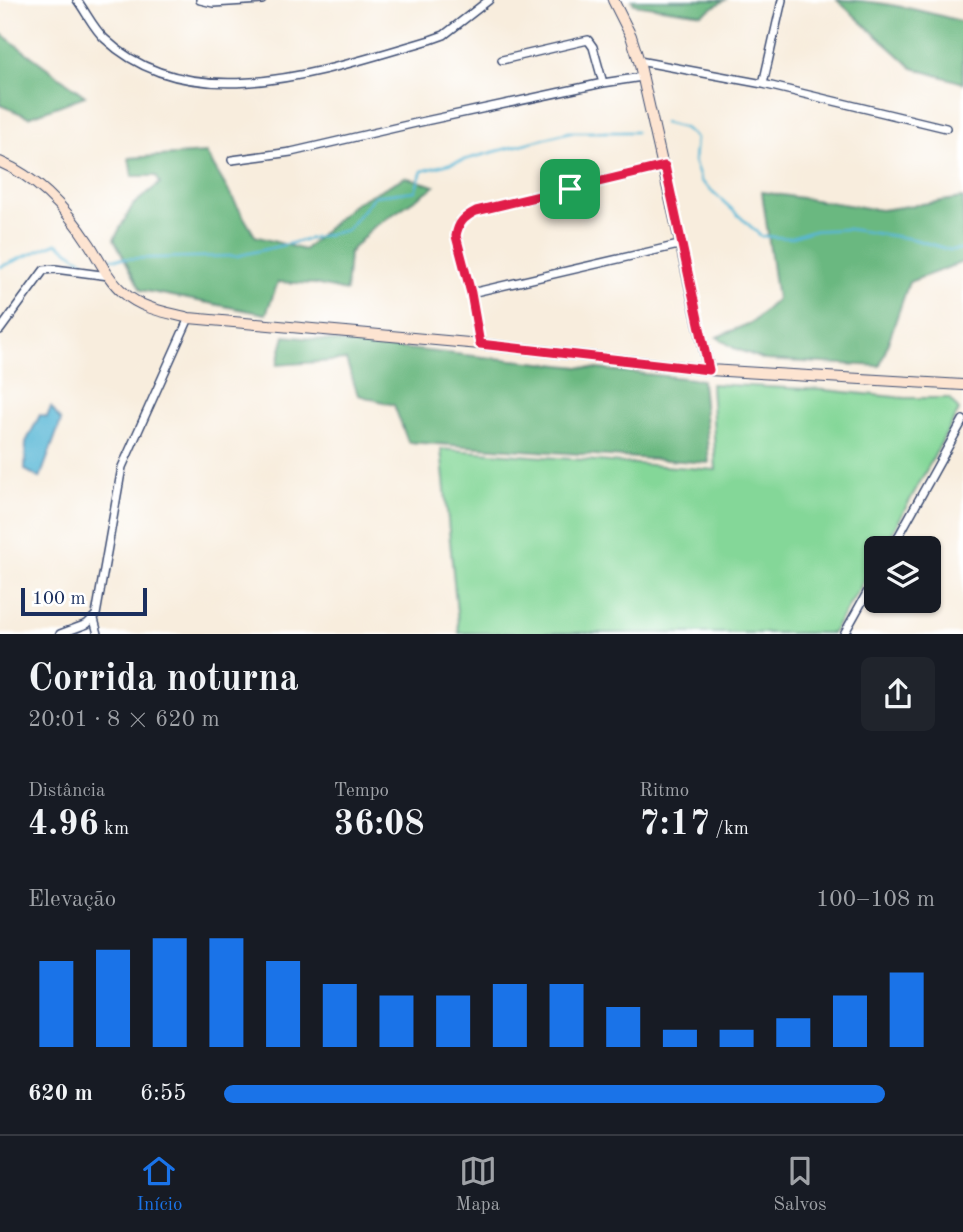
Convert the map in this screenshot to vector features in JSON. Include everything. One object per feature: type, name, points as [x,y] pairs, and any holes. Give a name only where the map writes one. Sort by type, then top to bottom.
[{"type":"street","points":[[77,0],[104,38],[152,70],[182,79],[221,83],[264,81],[318,72],[444,36],[489,0]]},
{"type":"street","points":[[200,0],[213,3],[262,0]]},
{"type":"street","points":[[612,0],[631,36],[639,61],[683,244],[709,370]]},
{"type":"street","points":[[763,83],[782,0]]},
{"type":"street","points":[[502,60],[588,40],[593,44],[603,83]]},
{"type":"street","points":[[639,61],[763,83],[946,128]]},
{"type":"street","points":[[232,159],[291,152],[603,83],[642,77]]},
{"type":"street","points":[[0,162],[21,172],[58,204],[125,294],[153,309],[189,318],[480,344],[696,369],[963,385]]},
{"type":"street","points":[[480,344],[471,293],[456,236],[457,226],[465,217],[476,211],[665,166]]},
{"type":"street","points":[[471,293],[683,244]]},
{"type":"street","points":[[0,330],[44,270],[110,276]]},
{"type":"street","points":[[60,634],[87,624],[94,619],[99,609],[122,467],[189,318]]},
{"type":"street","points":[[696,369],[706,355]]},
{"type":"street","points":[[899,536],[963,420]]},
{"type":"street","points":[[844,634],[864,598]]},
{"type":"street","points":[[94,619],[98,634]]},
{"type":"green space","points":[[632,0],[725,0],[702,14],[634,4]]},
{"type":"green space","points":[[837,0],[900,6],[963,22],[963,83],[913,68]]},
{"type":"green space","points":[[0,33],[85,96],[29,117],[0,105]]},
{"type":"green space","points":[[206,153],[255,236],[304,250],[355,203],[405,177],[435,186],[371,229],[349,253],[346,291],[315,284],[278,282],[266,314],[141,290],[114,239],[133,205],[160,183],[156,176],[132,176],[129,158]]},
{"type":"green space","points":[[762,192],[881,210],[963,198],[963,262],[909,282],[880,366],[765,360],[734,348],[717,337],[753,322],[777,299]]},
{"type":"green space","points":[[285,336],[702,380],[709,463],[408,442],[394,405],[358,395],[346,360],[277,365]]},
{"type":"green space","points":[[711,384],[825,390],[905,398],[949,398],[959,410],[891,536],[864,536],[864,581],[832,633],[459,633],[441,449],[716,470]]},
{"type":"water","points":[[51,407],[61,421],[40,478],[25,470],[26,442],[40,415],[47,417]]},
{"type":"waterway","points":[[664,123],[684,128],[696,138],[694,161],[701,181],[761,236],[790,238],[810,231],[848,229],[913,239],[950,250],[963,249]]},
{"type":"waterway","points":[[111,259],[237,256],[347,230],[374,196],[415,191],[422,171],[569,132],[636,132]]},
{"type":"waterway","points":[[0,267],[57,243],[87,264]]},
{"type":"route","points":[[665,166],[709,370],[480,344],[471,293],[456,236],[457,226],[465,217],[476,211],[570,189],[665,166]]}]
